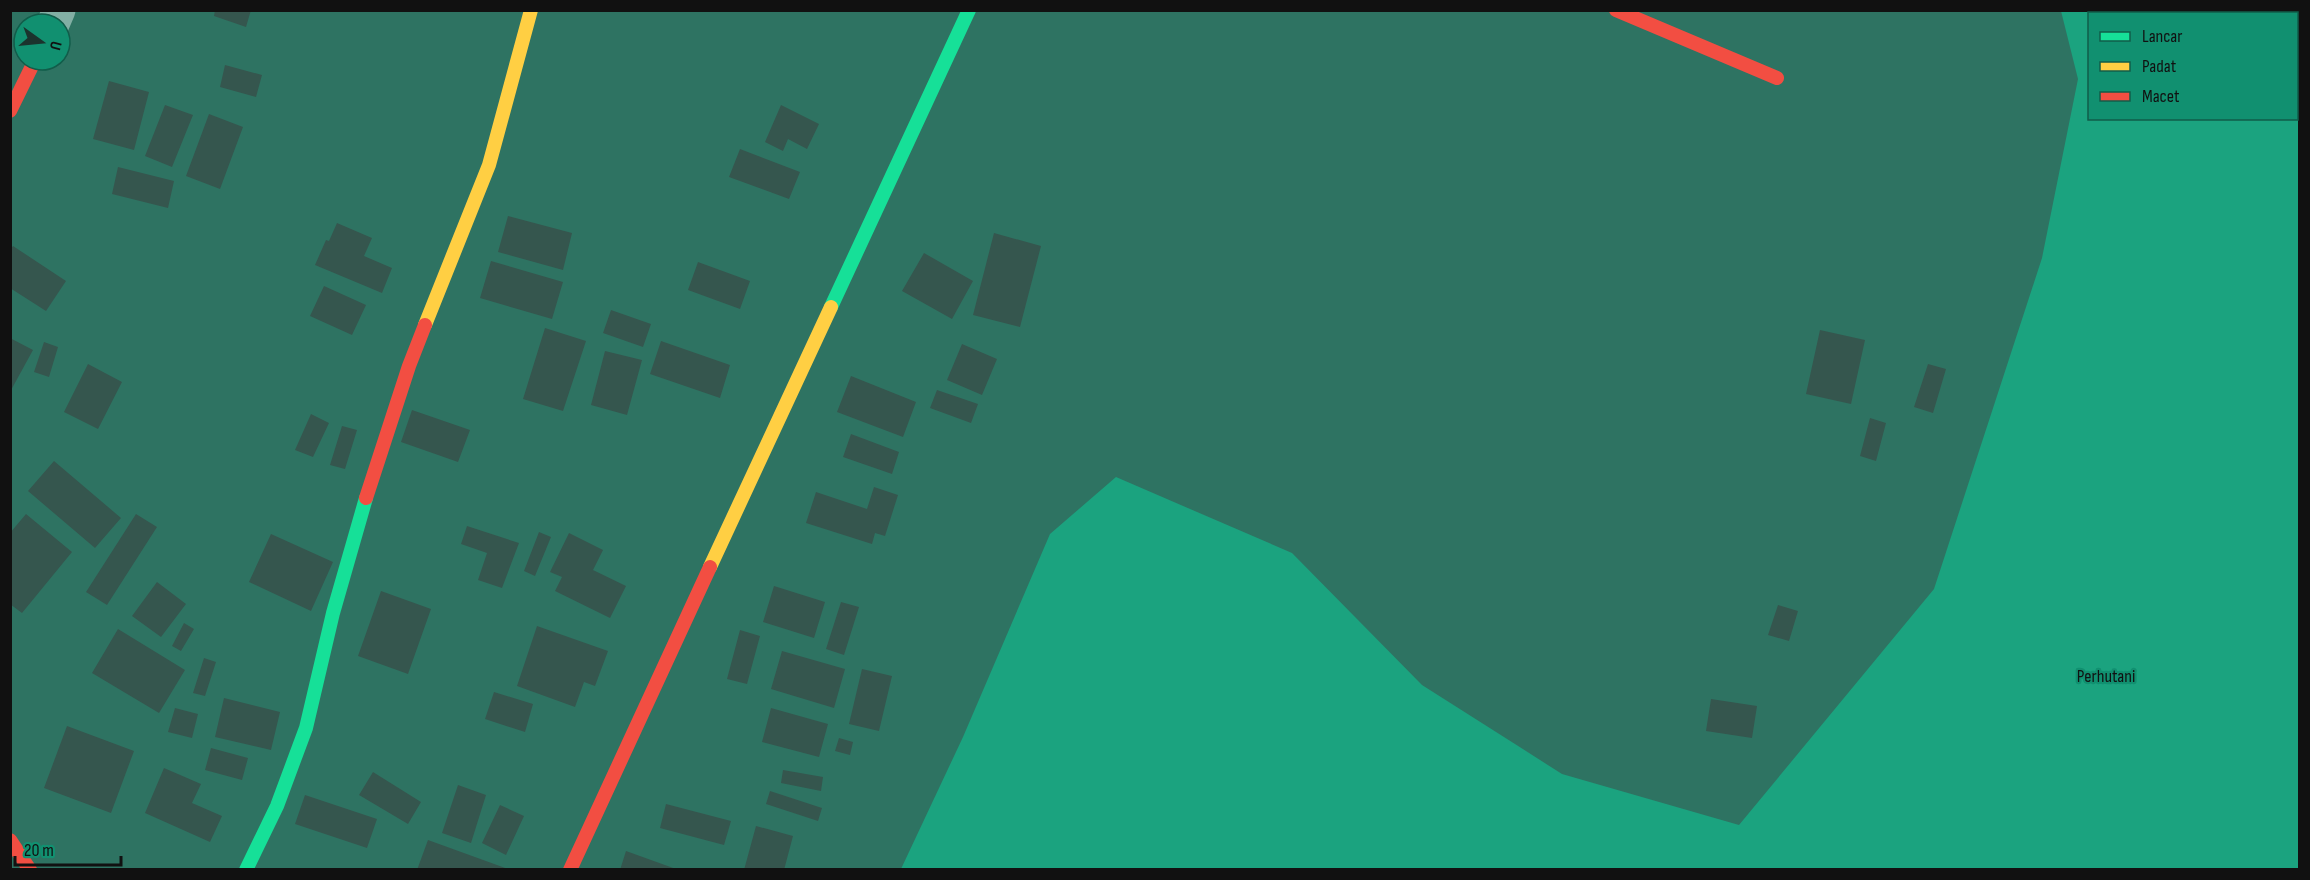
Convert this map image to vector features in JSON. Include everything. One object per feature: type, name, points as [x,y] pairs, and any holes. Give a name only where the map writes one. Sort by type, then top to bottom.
[{"type":"street","points":[[246,870],[277,806],[306,728],[333,614],[378,457],[409,366],[489,165],[531,10]]},
{"type":"street","points":[[570,870],[969,10]]},
{"type":"street","points":[[1616,10],[1777,78]]},
{"type":"street","points":[[10,111],[29,72]]},
{"type":"street","points":[[10,840],[30,870]]},
{"type":"green space","name":"Perhutani","points":[[2061,11],[2299,11],[2299,869],[901,869],[963,737],[1050,534],[1116,477],[1292,553],[1422,685],[1562,774],[1739,825],[1934,589],[2042,258],[2078,79]]},
{"type":"building","points":[[215,10],[251,10],[246,27],[214,16]]},
{"type":"building","points":[[225,65],[262,75],[256,97],[220,87]]},
{"type":"building","points":[[109,81],[149,92],[134,150],[93,139]]},
{"type":"building","points":[[165,105],[193,115],[172,167],[145,156]]},
{"type":"building","points":[[781,105],[819,124],[807,149],[788,139],[783,151],[765,142]]},
{"type":"building","points":[[209,114],[243,127],[220,189],[186,176]]},
{"type":"building","points":[[740,149],[800,172],[789,199],[729,177]]},
{"type":"building","points":[[118,167],[174,181],[168,208],[112,194]]},
{"type":"building","points":[[508,216],[572,233],[563,270],[498,252]]},
{"type":"building","points":[[337,223],[372,238],[364,256],[392,268],[382,293],[315,265],[326,240],[329,241]]},
{"type":"building","points":[[994,233],[1041,246],[1020,327],[973,315]]},
{"type":"building","points":[[13,246],[66,281],[46,311],[10,288],[10,250]]},
{"type":"building","points":[[924,253],[973,281],[952,319],[902,291]]},
{"type":"building","points":[[491,261],[563,282],[552,319],[480,298]]},
{"type":"building","points":[[698,262],[750,281],[740,309],[688,290]]},
{"type":"building","points":[[324,286],[366,305],[352,335],[310,316]]},
{"type":"building","points":[[611,310],[651,324],[643,347],[603,333]]},
{"type":"building","points":[[545,328],[586,341],[563,411],[523,399]]},
{"type":"building","points":[[1820,330],[1865,340],[1851,404],[1806,394]]},
{"type":"building","points":[[10,338],[33,350],[10,392]]},
{"type":"building","points":[[661,341],[730,365],[720,398],[650,374]]},
{"type":"building","points":[[44,342],[58,347],[49,377],[34,372]]},
{"type":"building","points":[[962,344],[997,359],[982,395],[947,380]]},
{"type":"building","points":[[605,351],[642,360],[627,415],[591,405]]},
{"type":"building","points":[[88,364],[122,382],[98,429],[64,412]]},
{"type":"building","points":[[1928,364],[1946,369],[1933,413],[1914,407]]},
{"type":"building","points":[[851,376],[916,402],[903,437],[837,412]]},
{"type":"building","points":[[937,390],[978,404],[971,423],[930,408]]},
{"type":"building","points":[[412,410],[470,430],[458,462],[401,442]]},
{"type":"building","points":[[311,414],[329,423],[313,457],[295,450]]},
{"type":"building","points":[[1870,418],[1886,423],[1876,461],[1860,456]]},
{"type":"building","points":[[342,426],[357,430],[345,469],[330,465]]},
{"type":"building","points":[[851,434],[899,452],[892,474],[843,457]]},
{"type":"building","points":[[54,461],[121,518],[95,548],[28,491]]},
{"type":"building","points":[[874,487],[898,495],[885,536],[875,533],[872,544],[806,523],[816,492],[867,509]]},
{"type":"building","points":[[26,514],[72,552],[22,613],[10,604],[10,533]]},
{"type":"building","points":[[136,514],[157,527],[107,605],[86,592]]},
{"type":"building","points":[[467,526],[519,543],[502,588],[478,580],[487,553],[461,544]]},
{"type":"building","points":[[539,532],[551,537],[535,576],[524,571]]},
{"type":"building","points":[[569,533],[603,550],[593,570],[626,586],[610,618],[555,591],[562,577],[550,572]]},
{"type":"building","points":[[271,534],[333,562],[311,611],[249,582]]},
{"type":"building","points":[[157,582],[186,604],[161,637],[132,616]]},
{"type":"building","points":[[774,586],[825,602],[814,638],[763,622]]},
{"type":"building","points":[[381,591],[431,609],[408,674],[358,656]]},
{"type":"building","points":[[841,602],[859,607],[844,655],[826,649]]},
{"type":"building","points":[[1778,605],[1798,611],[1789,641],[1768,635]]},
{"type":"building","points":[[184,623],[194,629],[181,651],[172,646]]},
{"type":"building","points":[[537,626],[608,651],[595,686],[584,682],[575,707],[517,686]]},
{"type":"building","points":[[118,629],[185,670],[159,713],[92,673]]},
{"type":"building","points":[[740,630],[760,636],[747,684],[727,679]]},
{"type":"building","points":[[782,651],[845,669],[834,708],[771,689]]},
{"type":"building","points":[[204,658],[216,662],[205,696],[193,693]]},
{"type":"building","points":[[862,669],[892,676],[879,731],[849,724]]},
{"type":"building","points":[[494,692],[533,704],[525,732],[485,719]]},
{"type":"building","points":[[224,698],[280,712],[271,750],[215,737]]},
{"type":"building","points":[[1711,699],[1757,706],[1752,738],[1706,731]]},
{"type":"building","points":[[175,708],[198,714],[192,738],[168,732]]},
{"type":"building","points":[[771,708],[828,724],[819,757],[762,742]]},
{"type":"building","points":[[67,726],[134,751],[111,813],[44,788]]},
{"type":"building","points":[[839,738],[853,742],[850,755],[835,751]]},
{"type":"building","points":[[211,748],[248,758],[242,780],[205,770]]},
{"type":"building","points":[[164,768],[201,784],[192,803],[222,816],[210,842],[145,813]]},
{"type":"building","points":[[783,770],[823,777],[821,791],[781,783]]},
{"type":"building","points":[[373,772],[421,802],[408,824],[359,795]]},
{"type":"building","points":[[458,785],[486,795],[471,843],[442,833]]},
{"type":"building","points":[[770,791],[822,808],[818,821],[766,804]]},
{"type":"building","points":[[305,795],[377,819],[367,848],[295,824]]},
{"type":"building","points":[[666,804],[731,821],[724,845],[660,828]]},
{"type":"building","points":[[500,805],[524,816],[506,855],[482,843]]},
{"type":"building","points":[[756,826],[793,836],[784,870],[744,870]]},
{"type":"building","points":[[428,840],[508,869],[508,870],[417,870]]},
{"type":"building","points":[[626,851],[676,869],[676,870],[620,870]]},
{"type":"traffic: fast","points":[[831,307],[969,10]]},
{"type":"traffic: fast","points":[[246,870],[277,806],[306,728],[333,613],[366,498]]},
{"type":"traffic: slow","points":[[425,325],[489,165],[531,10]]},
{"type":"traffic: slow","points":[[710,567],[831,307]]},
{"type":"traffic: jam","points":[[1616,10],[1777,78]]},
{"type":"traffic: jam","points":[[10,111],[29,72]]},
{"type":"traffic: jam","points":[[366,498],[409,366],[425,325]]},
{"type":"traffic: jam","points":[[570,870],[710,567]]},
{"type":"traffic: jam","points":[[10,840],[30,870]]}]
